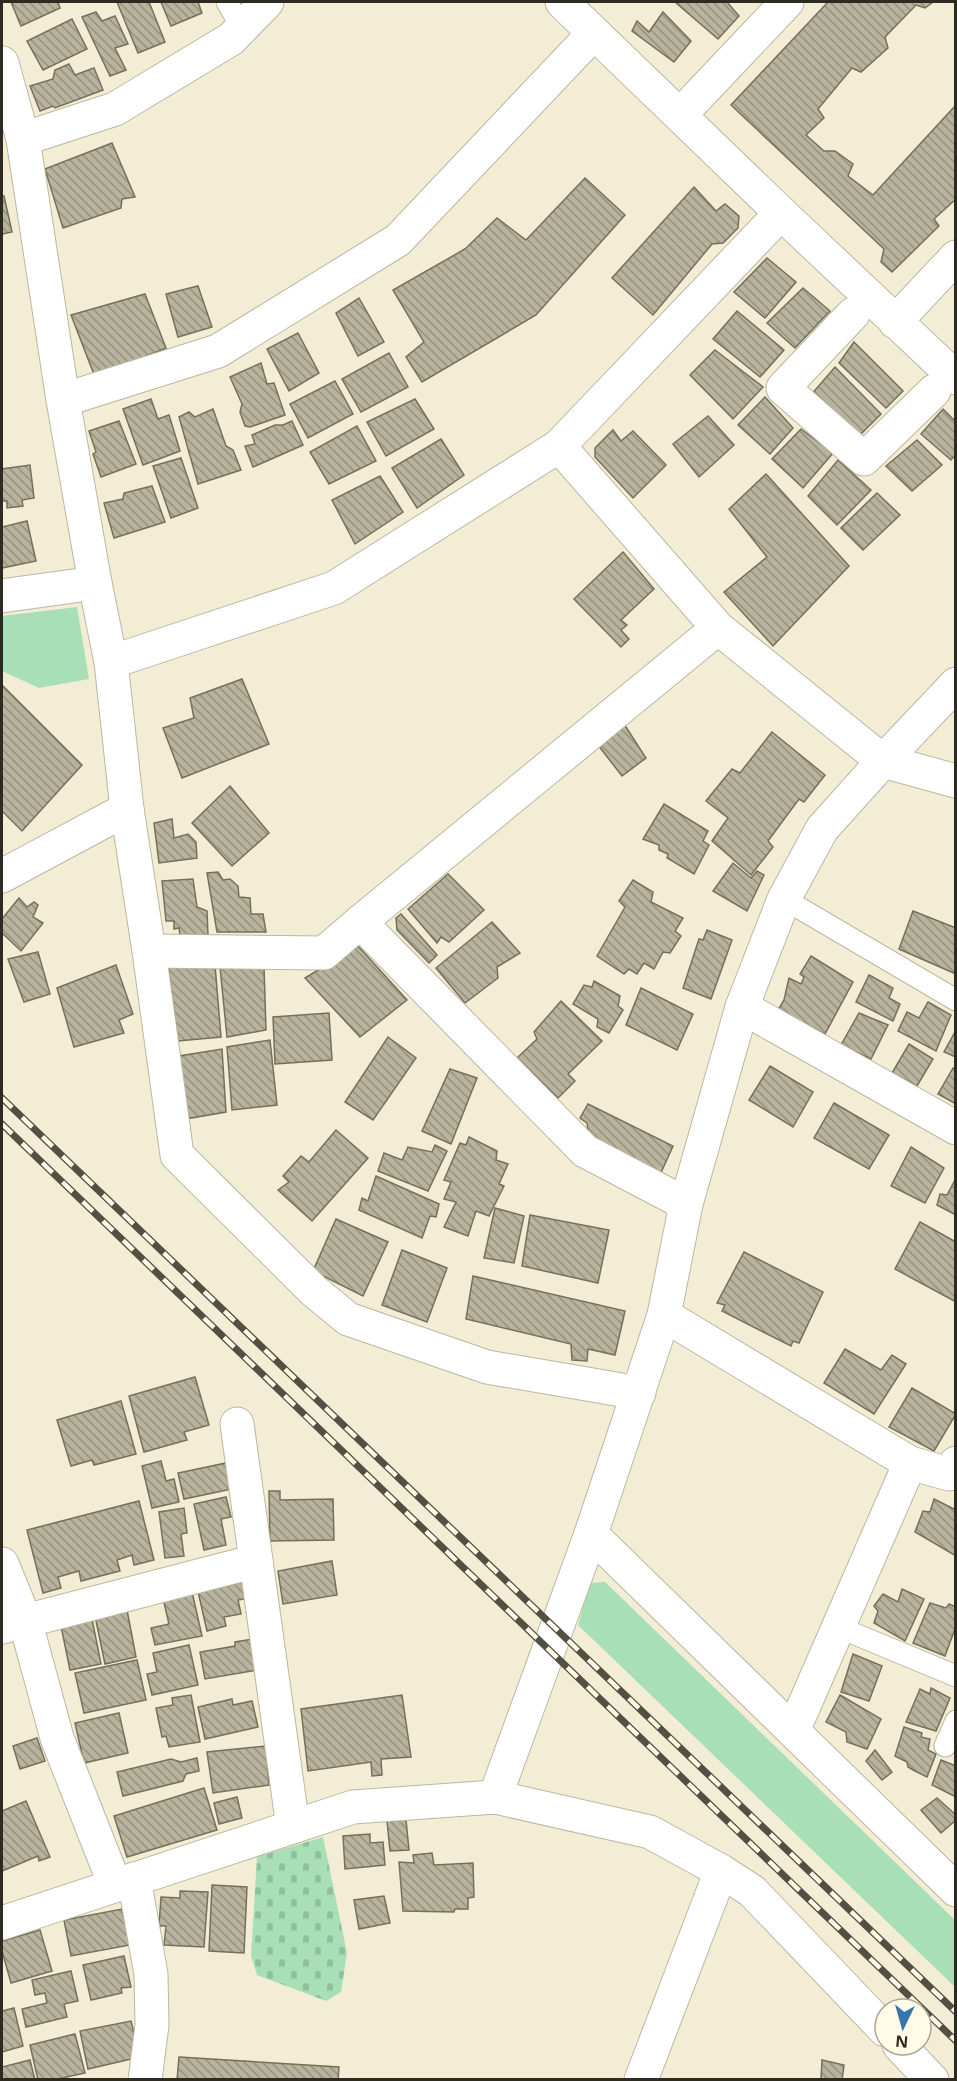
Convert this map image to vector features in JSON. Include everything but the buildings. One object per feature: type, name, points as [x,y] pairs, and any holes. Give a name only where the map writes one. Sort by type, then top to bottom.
[{"type":"street","points":[[23,139],[115,109],[231,39],[234,15],[267,2]]},
{"type":"street","points":[[562,2],[895,322],[945,384],[864,459],[783,388],[854,314]]},
{"type":"street","points":[[680,115],[787,2]]},
{"type":"street","points":[[63,400],[218,351],[398,240],[594,33]]},
{"type":"street","points":[[2,63],[23,139],[63,400],[111,662],[126,809],[149,951],[177,1155],[314,1291],[348,1318],[487,1367],[639,1393]]},
{"type":"street","points":[[111,662],[334,588],[560,446],[781,213]]},
{"type":"street","points":[[895,322],[956,256]]},
{"type":"street","points":[[560,446],[718,628],[883,761],[956,781]]},
{"type":"street","points":[[2,596],[95,583]]},
{"type":"street","points":[[149,951],[324,953],[718,628]]},
{"type":"street","points":[[495,1797],[591,1534],[639,1393],[664,1315],[686,1204],[742,1007],[784,899],[822,829],[956,684]]},
{"type":"street","points":[[2,876],[126,809]]},
{"type":"street","points":[[360,922],[585,1151],[686,1204]]},
{"type":"street","points":[[742,1007],[956,1128]]},
{"type":"street","points":[[664,1315],[910,1463],[949,1474],[956,1463]]},
{"type":"street","points":[[237,1424],[293,1827]]},
{"type":"street","points":[[793,1731],[910,1463]]},
{"type":"street","points":[[591,1534],[956,1890]]},
{"type":"street","points":[[13,1623],[256,1561]]},
{"type":"street","points":[[2,1564],[13,1623],[57,1738],[125,1882],[151,1974],[152,2025],[145,2079]]},
{"type":"street","points":[[2,1923],[353,1807],[495,1797],[650,1832],[721,1871],[752,1891],[873,2017]]},
{"type":"street","points":[[641,2079],[721,1871]]},
{"type":"street","points":[[911,2057],[932,2079]]},
{"type":"lane","points":[[784,899],[956,1000]]},
{"type":"lane","points":[[838,1628],[956,1676]]},
{"type":"lane","points":[[945,1746],[956,1721]]},
{"type":"green space","points":[[77,607],[89,679],[39,688],[2,671],[2,616]]},
{"type":"green space","points":[[605,1582],[955,1920],[955,1987],[578,1625],[590,1583]]},
{"type":"green space","points":[[323,1837],[347,1953],[341,1992],[326,2001],[257,1975],[251,1956],[257,1857]]},
{"type":"railway","points":[[2,1098],[956,2012]]},
{"type":"railway","points":[[2,1124],[956,2041]]}]
